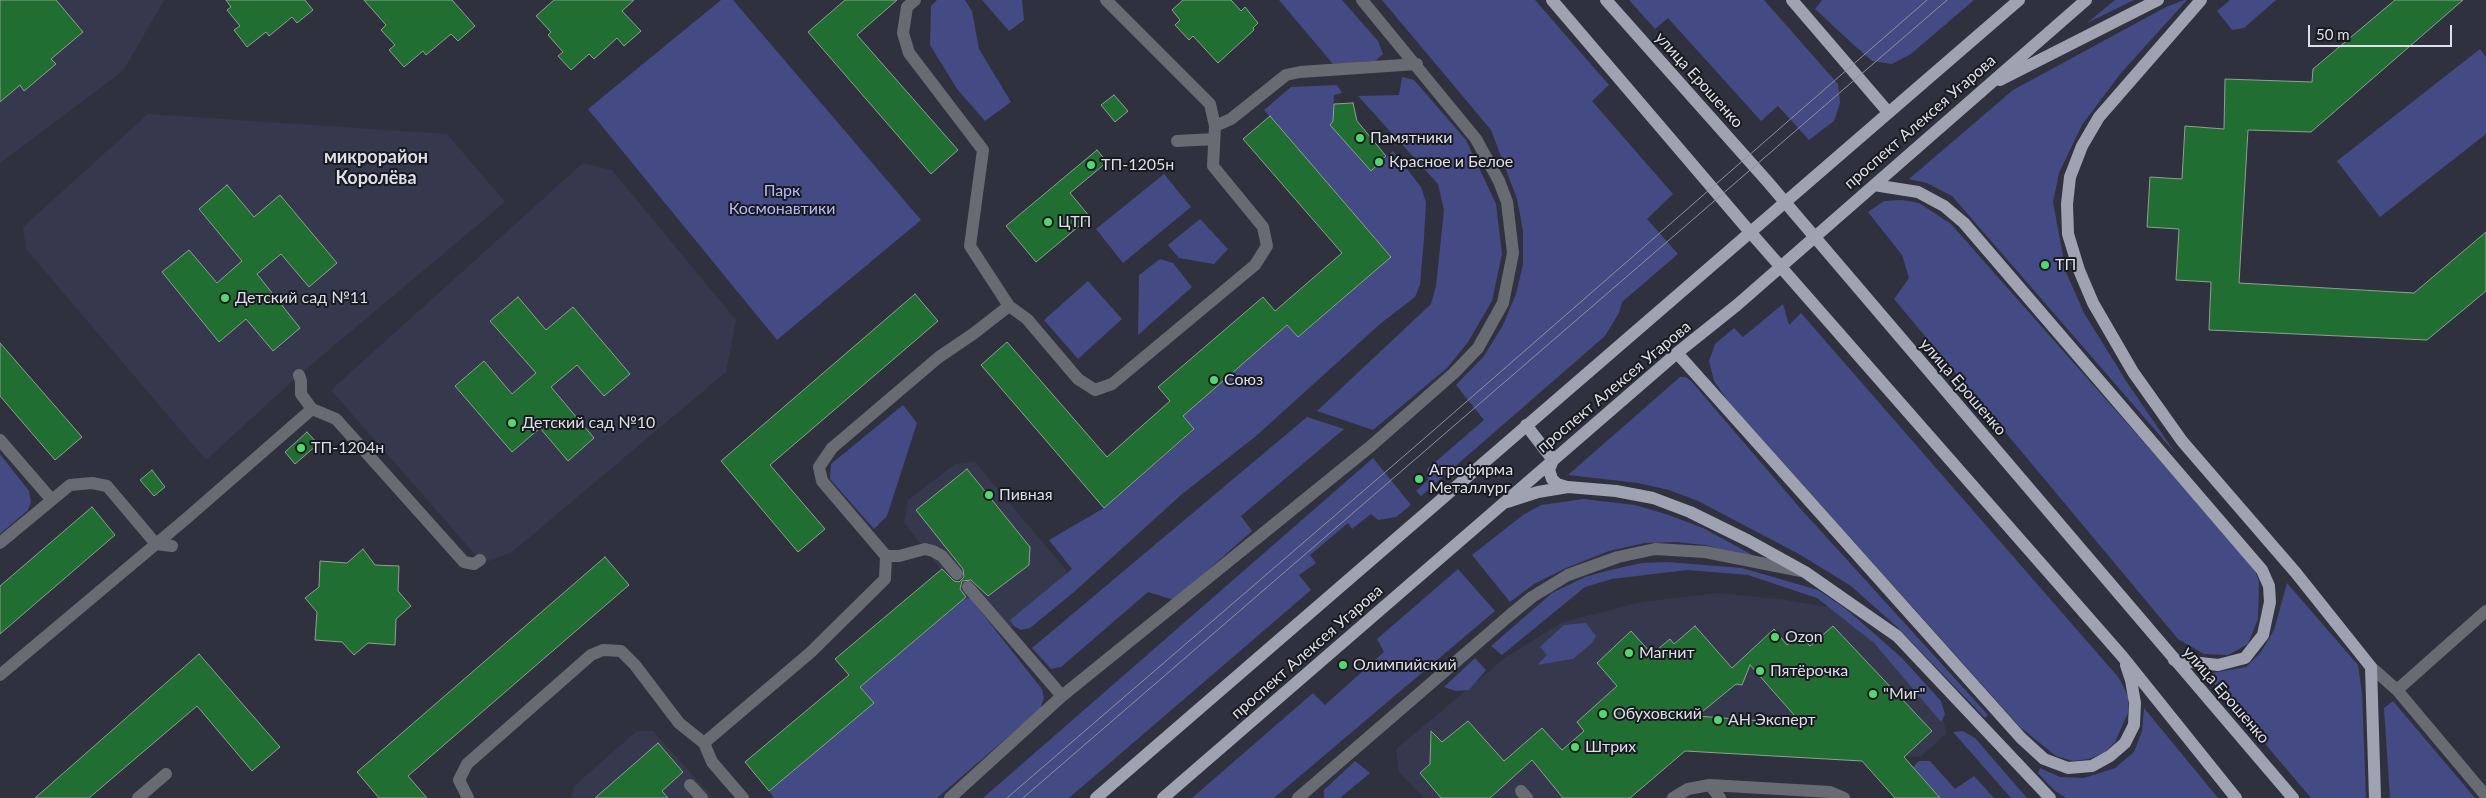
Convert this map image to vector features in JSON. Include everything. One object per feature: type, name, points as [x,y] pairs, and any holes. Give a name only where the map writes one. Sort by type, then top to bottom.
[{"type":"main road","points":[[1552,0],[1744,225],[2122,656],[2236,798]]},
{"type":"main road","name":"улица Ерошенко","points":[[1606,0],[1767,181],[2293,798]]},
{"type":"main road","name":"проспект Алексея Угарова","points":[[1096,798],[2018,0]]},
{"type":"main road","name":"проспект Алексея Угарова","points":[[1163,798],[1677,353],[1737,305],[1860,195],[1874,185],[2086,0]]},
{"type":"main road","points":[[1982,89],[2158,0]]},
{"type":"main road","points":[[2201,0],[2099,118],[2082,146],[2070,177],[2067,204],[2068,234],[2079,270],[2093,303],[2132,372],[2182,441],[2296,573],[2371,667],[2375,798]]},
{"type":"main road","points":[[1793,1],[1888,112]]},
{"type":"main road","points":[[1874,185],[1918,192],[1944,206],[1964,223],[2262,570],[2269,586],[2270,602],[2263,635],[2245,658],[2218,665],[2174,660]]},
{"type":"main road","points":[[1677,353],[2021,738],[2044,759],[2068,768],[2092,766],[2110,756],[2125,743],[2134,725],[2135,703],[2131,680],[2122,656]]},
{"type":"main road","points":[[1526,424],[1553,460],[1549,470],[1552,479],[1557,484],[1568,487],[1616,491],[1653,498],[1699,516],[1805,572],[1897,636],[2050,798]]},
{"type":"main road","points":[[1503,504],[1538,492],[1568,487]]},
{"type":"street","points":[[915,0],[907,7],[902,33],[909,53],[983,150],[970,246],[1009,306],[1027,319],[1078,379],[1094,390],[1112,384],[1255,265],[1267,246],[1263,227],[1213,166],[1214,132],[1210,104],[1106,0]]},
{"type":"street","points":[[950,798],[1062,696],[1370,446],[1454,373],[1482,341],[1503,303],[1513,253],[1508,202],[1476,139],[1417,64],[1362,0]]},
{"type":"street","points":[[1177,141],[1214,132],[1286,75],[1300,72],[1417,64]]},
{"type":"street","points":[[704,743],[811,652],[885,579],[886,556],[822,481],[819,467],[832,448],[938,357],[973,334],[1009,306]]},
{"type":"street","points":[[299,374],[301,394],[312,409],[336,420],[464,562],[474,564],[480,560]]},
{"type":"street","points":[[0,675],[156,544],[312,409]]},
{"type":"street","points":[[0,440],[51,499]]},
{"type":"street","points":[[0,543],[70,485],[92,483],[107,486],[156,544],[172,546]]},
{"type":"street","points":[[886,556],[899,556],[925,549],[933,550],[942,556],[957,574]]},
{"type":"street","points":[[1298,798],[1311,794],[1510,615],[1532,597],[1568,575],[1618,557],[1656,549],[1705,552],[1805,572]]},
{"type":"street","points":[[968,587],[1062,696]]},
{"type":"street","points":[[2397,690],[2486,612]]},
{"type":"street","points":[[468,798],[459,780],[467,764],[591,655],[603,650],[621,651],[628,658],[679,723],[704,743],[712,762],[743,798]]},
{"type":"street","points":[[2371,667],[2397,690],[2486,796]]},
{"type":"street","points":[[138,798],[166,774]]},
{"type":"street","points":[[690,785],[702,798]]},
{"type":"street","points":[[1710,785],[1720,798]]},
{"type":"street","points":[[1673,798],[1688,789],[1710,785],[1830,792],[1844,798]]},
{"type":"shaded area","points":[[0,0],[164,0],[123,71],[0,163]]},
{"type":"shaded area","points":[[148,114],[447,134],[505,202],[299,375],[206,460],[26,249],[23,227]]},
{"type":"shaded area","points":[[583,163],[612,170],[736,320],[726,372],[512,552],[489,561],[480,560],[331,390]]},
{"type":"shaded area","points":[[975,462],[1066,570],[1065,581],[1005,632],[988,629],[904,523],[908,500],[955,464]]},
{"type":"shaded area","points":[[1719,593],[1787,600],[1839,609],[1942,710],[1946,734],[1920,757],[1897,756],[1672,719],[1583,798],[1424,798],[1399,772],[1396,749],[1505,658],[1563,622],[1642,602]]},
{"type":"shaded area","points":[[637,731],[653,731],[713,798],[571,798],[574,786]]},
{"type":"green space","name":"Парк Космонавтики","points":[[721,0],[733,0],[921,220],[777,340],[588,109]]},
{"type":"green space","points":[[937,0],[965,0],[972,11],[979,49],[1011,102],[985,121],[957,89],[930,45],[931,6]]},
{"type":"green space","points":[[982,0],[1022,0],[1024,20],[1009,31]]},
{"type":"green space","points":[[1279,0],[1342,0],[1378,41],[1383,54],[1375,61],[1333,64]]},
{"type":"green space","points":[[1382,0],[1535,0],[1609,85],[1592,101],[1673,194],[1647,219],[1678,254],[1622,302],[1619,313],[1605,336],[1421,496],[1416,491],[1428,480],[1427,469],[1484,420],[1456,385],[1484,356],[1503,325],[1516,294],[1523,264],[1523,231],[1517,199],[1491,130]]},
{"type":"green space","points":[[1629,0],[1764,0],[1838,84],[1840,103],[1834,121],[1809,140],[1778,106],[1761,121],[1668,18],[1655,29]]},
{"type":"green space","points":[[1822,0],[1974,0],[1911,54],[1892,64],[1872,61],[1856,47],[1815,9]]},
{"type":"green space","points":[[2115,0],[2134,0],[2087,23]]},
{"type":"green space","points":[[2187,0],[2121,73],[2082,125],[2059,173],[2053,202],[2066,272],[2084,313],[2128,384],[2176,454],[1952,196],[1927,183],[1909,179],[2013,90],[2166,7]]},
{"type":"green space","points":[[2230,0],[2276,0],[2244,28],[2232,30],[2217,11]]},
{"type":"green space","points":[[2480,49],[2486,57],[2486,134],[2380,217],[2337,161]]},
{"type":"green space","points":[[1402,77],[1414,80],[1466,140],[1496,204],[1502,254],[1492,301],[1468,342],[1447,368],[1373,430],[1317,411],[1431,304],[1436,286],[1444,210],[1438,184],[1358,96],[1399,95]]},
{"type":"green space","points":[[1337,85],[1342,93],[1334,95],[1333,121],[1331,125],[1371,171],[1393,151],[1421,187],[1426,202],[1420,285],[1415,297],[1380,324],[1256,436],[1181,495],[1074,592],[1030,628],[1021,630],[1014,626],[1010,620],[1072,569],[1049,540],[1104,508],[1194,430],[1183,416],[1287,325],[1298,337],[1391,257],[1264,110],[1291,87]]},
{"type":"green space","points":[[1164,174],[1191,207],[1123,263],[1096,229]]},
{"type":"green space","points":[[1902,200],[1919,203],[1951,224],[2254,567],[2259,582],[2258,619],[2248,644],[2228,655],[2204,654],[2178,639],[1894,299],[1909,278],[1902,255],[1868,212],[1884,201]]},
{"type":"green space","points":[[1200,219],[1228,249],[1214,264],[1179,258],[1168,245]]},
{"type":"green space","points":[[1160,259],[1173,263],[1192,287],[1138,335],[1139,275]]},
{"type":"green space","points":[[1088,281],[1122,319],[1078,359],[1044,320]]},
{"type":"green space","points":[[1783,304],[1789,325],[1801,313],[2119,678],[2128,696],[2128,713],[2115,742],[2104,753],[2089,759],[2073,761],[2056,756],[2020,727],[1728,401],[1714,381],[1709,361],[1715,344],[1734,328],[1743,337]]},
{"type":"green space","points":[[1680,377],[1686,377],[1692,382],[1800,508],[1988,715],[1985,718],[1897,627],[1851,586],[1799,554],[1698,501],[1669,490],[1638,483],[1568,475]]},
{"type":"green space","points":[[903,405],[917,423],[887,516],[874,529],[830,479],[831,464]]},
{"type":"green space","points":[[1307,417],[1344,429],[1241,516],[1252,531],[1174,600],[1148,592],[1061,667],[1051,669],[1032,648]]},
{"type":"green space","points":[[0,454],[29,491],[31,502],[28,510],[0,534]]},
{"type":"green space","points":[[1373,458],[1411,505],[1396,517],[1378,520],[1371,514],[1352,529],[1348,523],[1310,555],[1316,563],[1299,575],[1311,590],[1069,798],[983,798]]},
{"type":"green space","points":[[1584,499],[1635,505],[1669,515],[1703,528],[1758,558],[1705,545],[1676,542],[1645,543],[1609,551],[1566,568],[1534,584],[1510,602],[1472,555],[1523,515],[1541,505]]},
{"type":"green space","points":[[1667,562],[1742,568],[1818,590],[1846,609],[1901,657],[1941,701],[1945,714],[1941,722],[1874,643],[1817,598],[1748,575],[1687,570],[1612,579],[1585,587],[1502,655],[1491,646],[1552,593],[1585,577],[1642,563]]},
{"type":"green space","points":[[1458,569],[1495,611],[1274,798],[1192,798],[1313,693],[1325,705],[1384,652],[1377,639]]},
{"type":"green space","points":[[2287,583],[2358,665],[2362,693],[2366,798],[2311,798],[2206,674],[2246,667],[2261,652],[2274,630]]},
{"type":"green space","points":[[970,598],[1042,689],[1044,698],[1040,709],[937,798],[774,798],[769,791],[873,703],[860,687],[963,600]]},
{"type":"green space","points":[[1586,623],[1596,636],[1592,643],[1573,659],[1537,665],[1547,655],[1540,647],[1564,625]]},
{"type":"green space","points":[[1475,658],[1486,670],[1469,690],[1456,691],[1444,687]]},
{"type":"green space","points":[[2393,701],[2475,798],[2390,798],[2384,708]]},
{"type":"green space","points":[[2144,708],[2218,798],[2066,798],[2054,790],[2038,773],[2040,768],[2060,777],[2084,778],[2115,768],[2134,752],[2142,731]]},
{"type":"green space","points":[[1963,731],[1975,738],[2027,798],[2011,798],[1953,732]]},
{"type":"green space","points":[[1355,761],[1370,773],[1340,798],[1324,798],[1324,790]]},
{"type":"green space","points":[[1919,761],[1930,761],[1955,789],[1974,776],[1994,798],[1940,798],[1913,767]]},
{"type":"building","points":[[0,0],[56,0],[83,32],[51,59],[56,64],[24,91],[20,85],[0,102]]},
{"type":"building","points":[[226,0],[305,0],[313,10],[297,23],[292,17],[269,36],[266,32],[247,47],[234,30],[240,26],[227,10],[231,7]]},
{"type":"building","points":[[364,0],[452,0],[475,26],[458,41],[451,34],[426,55],[423,51],[404,67],[389,50],[395,45],[381,30],[386,25]]},
{"type":"building","points":[[554,0],[634,0],[622,11],[641,31],[624,46],[617,38],[594,59],[589,54],[571,70],[558,56],[563,52],[548,35],[551,32],[536,16]]},
{"type":"building","points":[[845,0],[897,0],[857,35],[958,150],[931,174],[808,32]]},
{"type":"building","points":[[1183,0],[1231,0],[1241,11],[1245,7],[1258,23],[1253,28],[1254,30],[1218,63],[1193,36],[1189,40],[1175,25],[1180,20],[1172,10]]},
{"type":"building","points":[[2395,0],[2463,0],[2311,132],[2248,130],[2239,283],[2414,293],[2486,232],[2486,291],[2427,340],[2209,330],[2211,282],[2176,280],[2179,229],[2147,227],[2150,177],[2182,179],[2185,126],[2224,129],[2225,79],[2312,82],[2313,69]]},
{"type":"building","points":[[1114,95],[1128,111],[1115,122],[1101,105]]},
{"type":"building","points":[[1353,103],[1357,121],[1386,156],[1371,171],[1330,125],[1333,121],[1334,104]]},
{"type":"building","points":[[1270,116],[1391,257],[1298,337],[1287,325],[1183,416],[1194,429],[1104,508],[981,365],[1007,342],[1107,457],[1170,401],[1158,387],[1263,297],[1275,311],[1342,253],[1243,139]]},
{"type":"building","name":"ЦТП","points":[[1097,150],[1107,162],[1070,193],[1090,217],[1036,262],[1006,226]]},
{"type":"building","points":[[227,185],[254,217],[280,195],[337,263],[309,287],[281,254],[257,274],[300,328],[273,351],[246,319],[219,342],[162,272],[189,250],[217,283],[242,261],[199,209]]},
{"type":"building","points":[[915,294],[938,321],[770,465],[825,529],[798,552],[721,461]]},
{"type":"building","points":[[518,297],[546,330],[573,307],[630,374],[604,396],[577,365],[551,387],[594,438],[568,461],[540,428],[512,452],[455,386],[484,361],[512,394],[536,373],[490,321]]},
{"type":"building","points":[[0,343],[82,437],[55,460],[0,396]]},
{"type":"building","name":"ТП-1204н","points":[[307,432],[318,444],[295,464],[285,452]]},
{"type":"building","points":[[967,469],[1030,547],[1029,565],[988,596],[971,580],[962,581],[960,589],[966,597],[860,687],[874,703],[769,791],[745,762],[849,675],[835,659],[942,569],[954,581],[959,582],[964,577],[963,569],[916,510]]},
{"type":"building","points":[[152,470],[165,487],[154,496],[140,480]]},
{"type":"building","points":[[92,507],[115,535],[0,634],[0,586]]},
{"type":"building","points":[[363,549],[375,565],[399,566],[398,591],[411,606],[396,619],[395,645],[368,643],[354,655],[342,642],[315,640],[317,612],[305,598],[319,587],[320,561],[347,563]]},
{"type":"building","points":[[605,557],[629,585],[408,776],[427,798],[379,798],[357,772]]},
{"type":"building","points":[[1695,626],[1732,668],[1774,629],[1787,645],[1799,635],[1810,646],[1833,626],[1932,731],[1904,757],[1940,798],[1895,798],[1862,761],[1685,751],[1630,798],[1563,798],[1532,760],[1490,798],[1441,798],[1420,773],[1430,764],[1431,731],[1442,742],[1468,721],[1504,761],[1542,728],[1562,750],[1584,731],[1577,722],[1617,686],[1597,663],[1631,631],[1652,654],[1670,639],[1674,644]],"holes":[[[1750,665],[1802,724],[1697,716],[1736,684],[1742,685]]]},
{"type":"building","points":[[199,654],[280,747],[252,771],[197,706],[89,798],[35,798]]},
{"type":"building","points":[[658,743],[683,772],[662,791],[668,798],[595,798]]},
{"type":"tram line","points":[[1007,798],[1419,443],[1927,0]]},
{"type":"tram line","points":[[1023,798],[1947,0]]},
{"type":"place","name":"Памятники","points":[[1360,138]]},
{"type":"place","name":"Красное и Белое","points":[[1379,162]]},
{"type":"place","name":"ТП-1205н","points":[[1091,165]]},
{"type":"place","name":"ЦТП","points":[[1048,222]]},
{"type":"place","name":"ТП","points":[[2045,265]]},
{"type":"place","name":"Детский сад №11","points":[[225,298]]},
{"type":"place","name":"Союз","points":[[1214,380]]},
{"type":"place","name":"Детский сад №10","points":[[512,423]]},
{"type":"place","name":"ТП-1204н","points":[[301,448]]},
{"type":"place","name":"Агрофирма Металлург","points":[[1419,479]]},
{"type":"place","name":"Пивная","points":[[989,495]]},
{"type":"place","name":"Ozon","points":[[1775,637]]},
{"type":"place","name":"Магнит","points":[[1629,653]]},
{"type":"place","name":"Олимпийский","points":[[1343,665]]},
{"type":"place","name":"Пятёрочка","points":[[1760,671]]},
{"type":"place","name":"\"Миг\"","points":[[1873,694]]},
{"type":"place","name":"Обуховский","points":[[1603,714]]},
{"type":"place","name":"АН Эксперт","points":[[1718,720]]},
{"type":"place","name":"Штрих","points":[[1575,747]]},
{"type":"district","name":"микрорайон Королёва","points":[[376,167]]}]
